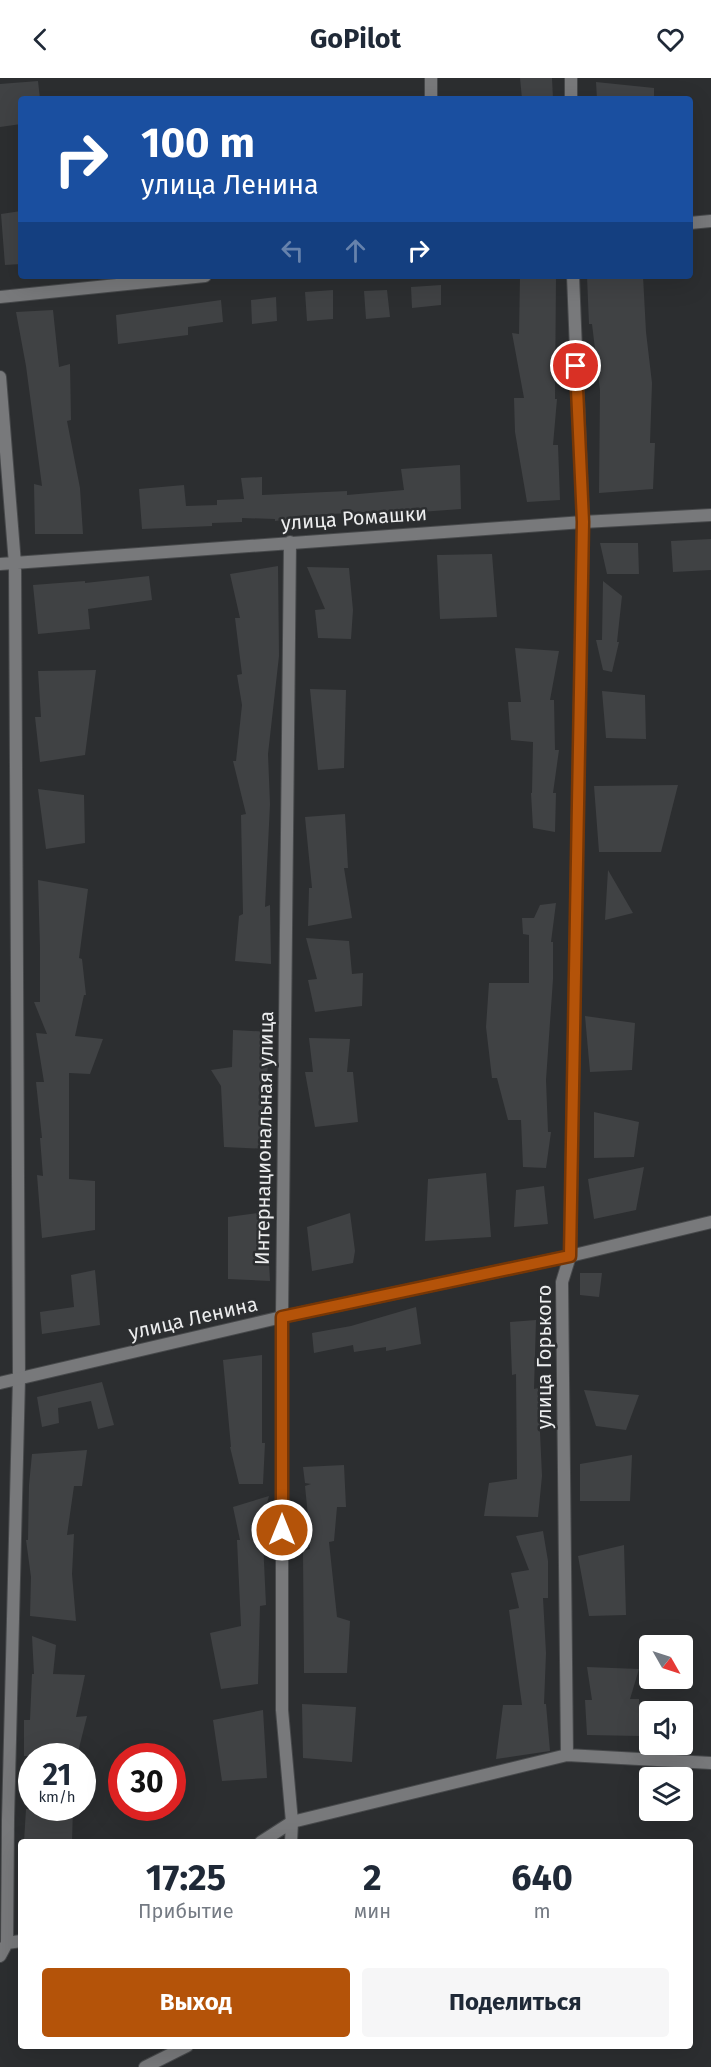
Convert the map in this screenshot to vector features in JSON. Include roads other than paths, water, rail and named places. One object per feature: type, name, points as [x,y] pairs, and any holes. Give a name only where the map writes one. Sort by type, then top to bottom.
[{"type":"street","points":[[430,78],[431,96]]},
{"type":"street","points":[[571,78],[571,96]]},
{"type":"street","points":[[693,223],[711,221]]},
{"type":"street","points":[[0,297],[176,279]]},
{"type":"street","name":"улица Горького","points":[[567,1755],[562,1282],[570,1256],[583,522],[573,279]]},
{"type":"street","points":[[0,377],[15,564],[19,1378],[7,1943],[0,1956]]},
{"type":"street","name":"улица Ромашки","points":[[0,564],[290,542],[711,515]]},
{"type":"street","name":"Интернациональная улица","points":[[290,542],[282,1317],[282,1710],[292,1822],[291,1839]]},
{"type":"street","name":"улица Ленина","points":[[0,1383],[282,1317],[570,1256],[711,1222]]},
{"type":"street","points":[[266,1839],[292,1822],[567,1755],[711,1763]]},
{"type":"street","points":[[7,1943],[18,1941]]},
{"type":"street","points":[[145,2067],[181,2049]]}]
